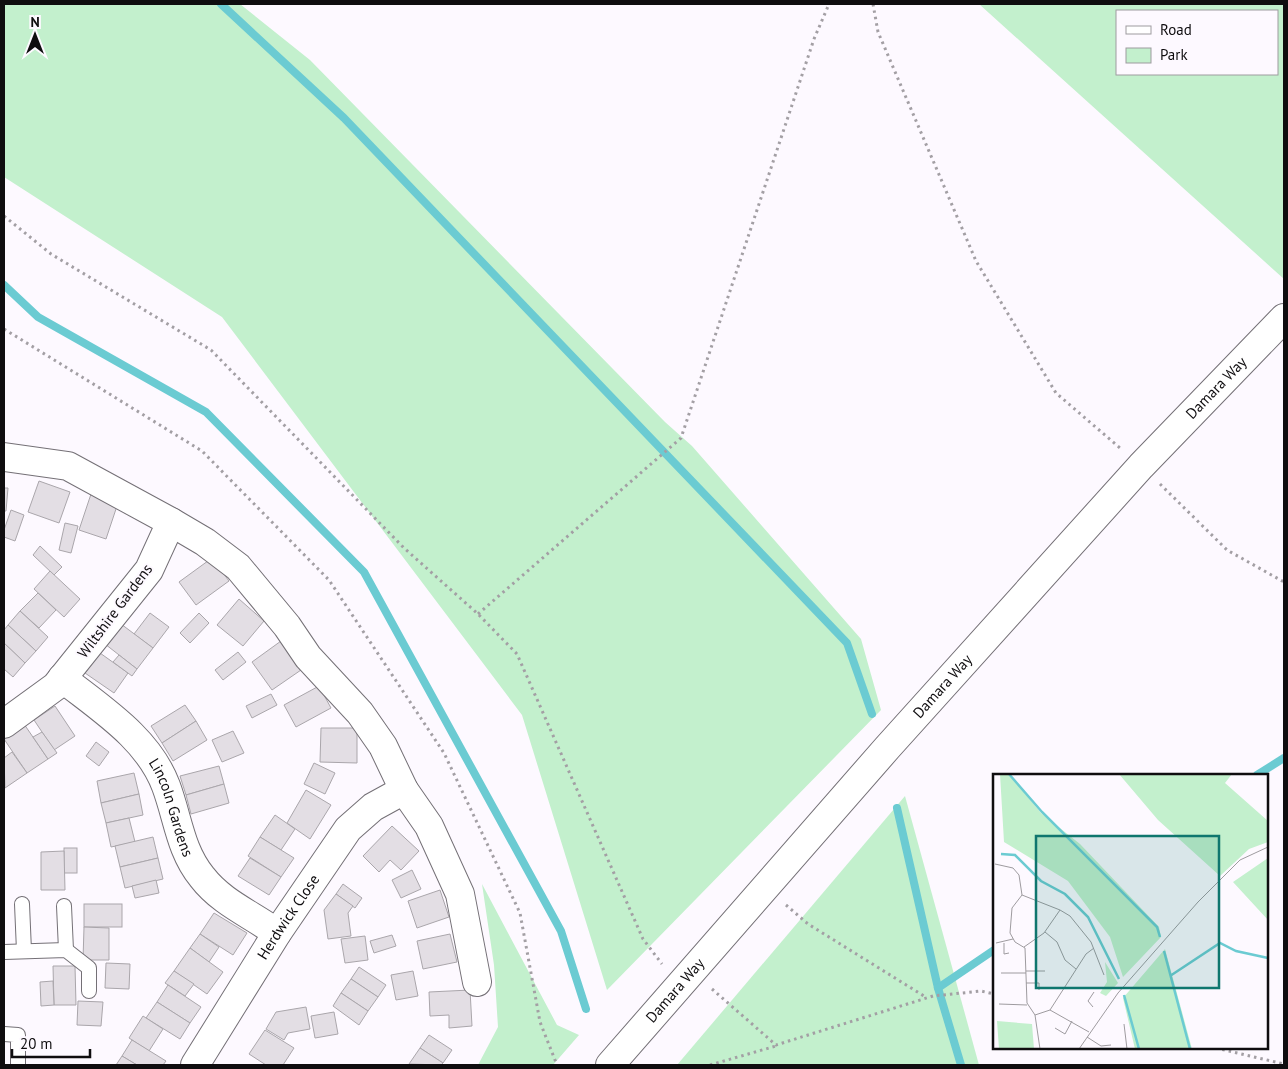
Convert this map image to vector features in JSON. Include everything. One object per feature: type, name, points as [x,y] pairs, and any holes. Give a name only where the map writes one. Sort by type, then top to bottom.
[{"type":"street","name":"Damara Way","points":[[610,1065],[887,748],[1141,466],[1284,318]]},
{"type":"street","points":[[4,457],[68,466],[205,542],[238,567],[287,626],[308,657],[360,713],[383,746],[404,790],[429,826],[460,894],[477,982]]},
{"type":"street","name":"Wiltshire Gardens","points":[[4,724],[56,686],[149,570],[171,522]]},
{"type":"street","name":"Lincoln Gardens","points":[[62,678],[121,725],[145,750],[166,785],[183,847],[200,876],[220,898],[255,916],[277,933]]},
{"type":"street","name":"Herdwick Close","points":[[195,1065],[277,933],[348,829],[372,807],[404,790]]},
{"type":"lane","points":[[22,904],[24,951]]},
{"type":"lane","points":[[64,906],[66,950]]},
{"type":"lane","points":[[4,952],[66,950],[89,968],[89,991]]},
{"type":"lane","points":[[4,1034],[18,1035],[18,1065]]},
{"type":"path","points":[[478,614],[645,467],[681,438],[814,39],[829,4]]},
{"type":"path","points":[[873,4],[878,32],[976,261],[1056,393],[1141,466],[1226,550],[1284,582]]},
{"type":"path","points":[[4,216],[51,254],[210,350],[404,548],[478,614],[517,654],[643,939],[679,986]]},
{"type":"path","points":[[766,887],[808,924],[924,996],[981,991],[993,994]]},
{"type":"path","points":[[711,989],[776,1045]]},
{"type":"path","points":[[710,1065],[933,996]]},
{"type":"path","points":[[1220,1049],[1284,1064]]},
{"type":"green space","points":[[4,4],[240,4],[310,60],[665,422],[692,446],[861,639],[881,710],[607,990],[522,715],[222,317],[4,177]]},
{"type":"green space","points":[[979,4],[1284,4],[1284,279]]},
{"type":"green space","points":[[905,796],[979,1065],[677,1065]]},
{"type":"green space","points":[[482,884],[557,1025],[579,1035],[553,1065],[478,1065],[498,1027],[494,965]]},
{"type":"building","points":[[39,481],[70,492],[59,523],[28,512]]},
{"type":"building","points":[[4,488],[8,488],[6,511],[4,511]]},
{"type":"building","points":[[91,494],[118,503],[106,539],[79,530]]},
{"type":"building","points":[[11,510],[24,515],[15,541],[4,537],[4,530]]},
{"type":"building","points":[[65,523],[78,526],[71,553],[59,550]]},
{"type":"building","points":[[40,546],[62,567],[54,575],[33,555]]},
{"type":"building","points":[[212,558],[229,581],[196,605],[179,582]]},
{"type":"building","points":[[50,571],[80,599],[64,617],[34,589]]},
{"type":"building","points":[[38,593],[56,610],[39,628],[20,611]]},
{"type":"building","points":[[239,599],[264,621],[243,646],[217,625]]},
{"type":"building","points":[[20,611],[48,637],[36,651],[8,625]]},
{"type":"building","points":[[150,613],[169,627],[153,648],[134,634]]},
{"type":"building","points":[[199,613],[209,623],[190,643],[180,633]]},
{"type":"building","points":[[121,624],[153,648],[137,669],[105,644]]},
{"type":"building","points":[[8,625],[36,651],[25,663],[4,643],[4,630]]},
{"type":"building","points":[[281,641],[301,670],[272,690],[252,662]]},
{"type":"building","points":[[4,643],[25,663],[13,677],[4,669]]},
{"type":"building","points":[[238,652],[246,662],[223,680],[215,670]]},
{"type":"building","points":[[100,653],[128,673],[114,693],[85,673]]},
{"type":"building","points":[[119,655],[137,669],[132,676],[113,662]]},
{"type":"building","points":[[319,686],[331,708],[296,727],[284,705]]},
{"type":"building","points":[[271,694],[277,705],[252,718],[246,706]]},
{"type":"building","points":[[185,705],[196,721],[162,743],[151,726]]},
{"type":"building","points":[[55,706],[75,736],[54,750],[34,720]]},
{"type":"building","points":[[196,721],[207,740],[173,761],[162,743]]},
{"type":"building","points":[[24,724],[48,759],[27,773],[4,739]]},
{"type":"building","points":[[321,728],[357,728],[357,763],[320,762]]},
{"type":"building","points":[[233,731],[244,753],[222,762],[212,740]]},
{"type":"building","points":[[42,732],[57,753],[48,759],[33,737]]},
{"type":"building","points":[[96,742],[109,752],[99,766],[86,756]]},
{"type":"building","points":[[12,752],[27,773],[5,788],[4,758]]},
{"type":"building","points":[[314,763],[335,773],[325,794],[304,784]]},
{"type":"building","points":[[219,766],[224,784],[186,795],[180,776]]},
{"type":"building","points":[[134,773],[139,794],[101,803],[97,781]]},
{"type":"building","points":[[224,784],[229,803],[191,814],[186,795]]},
{"type":"building","points":[[306,790],[331,805],[310,839],[287,823]]},
{"type":"building","points":[[139,794],[143,815],[106,823],[101,803]]},
{"type":"building","points":[[275,815],[295,829],[281,850],[260,837]]},
{"type":"building","points":[[129,818],[135,842],[111,847],[106,823]]},
{"type":"building","points":[[392,826],[419,851],[401,870],[390,860],[379,872],[363,856]]},
{"type":"building","points":[[153,837],[158,858],[120,867],[115,846]]},
{"type":"building","points":[[260,837],[294,858],[281,877],[248,856]]},
{"type":"building","points":[[64,848],[77,848],[77,873],[64,873]]},
{"type":"building","points":[[64,851],[65,890],[41,890],[41,852]]},
{"type":"building","points":[[158,858],[163,879],[125,888],[120,867]]},
{"type":"building","points":[[250,858],[281,877],[269,895],[238,876]]},
{"type":"building","points":[[412,870],[421,889],[401,898],[392,880]]},
{"type":"building","points":[[156,880],[159,893],[135,898],[132,886]]},
{"type":"building","points":[[343,884],[362,898],[355,908],[336,894]]},
{"type":"building","points":[[440,890],[449,917],[417,928],[408,901]]},
{"type":"building","points":[[336,894],[353,906],[348,913],[351,936],[328,939],[324,910]]},
{"type":"building","points":[[84,904],[122,904],[122,927],[84,927]]},
{"type":"building","points":[[214,913],[247,933],[233,955],[200,934]]},
{"type":"building","points":[[84,927],[109,928],[109,960],[83,960]]},
{"type":"building","points":[[200,934],[219,947],[209,962],[190,948]]},
{"type":"building","points":[[450,934],[457,962],[423,969],[417,941]]},
{"type":"building","points":[[392,935],[396,946],[374,953],[370,941]]},
{"type":"building","points":[[365,936],[368,960],[345,963],[341,939]]},
{"type":"building","points":[[190,948],[223,972],[207,994],[174,971]]},
{"type":"building","points":[[106,963],[130,964],[129,989],[105,988]]},
{"type":"building","points":[[53,966],[75,966],[76,1005],[54,1005]]},
{"type":"building","points":[[359,967],[386,985],[378,997],[351,979]]},
{"type":"building","points":[[174,971],[194,984],[185,996],[165,983]]},
{"type":"building","points":[[413,971],[418,996],[396,1000],[391,975]]},
{"type":"building","points":[[351,979],[378,997],[368,1011],[341,993]]},
{"type":"building","points":[[53,981],[54,1005],[41,1006],[40,982]]},
{"type":"building","points":[[168,985],[201,1007],[190,1023],[157,1002]]},
{"type":"building","points":[[470,990],[472,1026],[449,1028],[449,1015],[430,1016],[429,992]]},
{"type":"building","points":[[341,993],[368,1011],[359,1025],[333,1006]]},
{"type":"building","points":[[78,1001],[103,1002],[101,1026],[77,1025]]},
{"type":"building","points":[[157,1002],[190,1023],[180,1039],[146,1018]]},
{"type":"building","points":[[306,1007],[310,1029],[288,1033],[284,1040],[266,1029],[276,1012]]},
{"type":"building","points":[[334,1012],[338,1034],[315,1038],[311,1016]]},
{"type":"building","points":[[143,1016],[163,1029],[149,1051],[129,1038]]},
{"type":"building","points":[[265,1030],[294,1048],[283,1065],[266,1065],[249,1054]]},
{"type":"building","points":[[429,1035],[452,1050],[443,1063],[420,1048]]},
{"type":"building","points":[[132,1040],[166,1061],[163,1065],[137,1065],[122,1056]]},
{"type":"building","points":[[420,1048],[443,1063],[441,1065],[409,1064]]},
{"type":"building","points":[[122,1056],[137,1065],[116,1065]]},
{"type":"waterway","points":[[221,4],[344,118],[847,643],[872,714]]},
{"type":"waterway","points":[[4,285],[38,317],[206,412],[364,572],[561,931],[586,1009]]},
{"type":"waterway","points":[[1259,774],[1284,758]]},
{"type":"waterway","points":[[897,808],[938,988],[961,1065]]},
{"type":"waterway","points":[[938,988],[993,951]]}]
